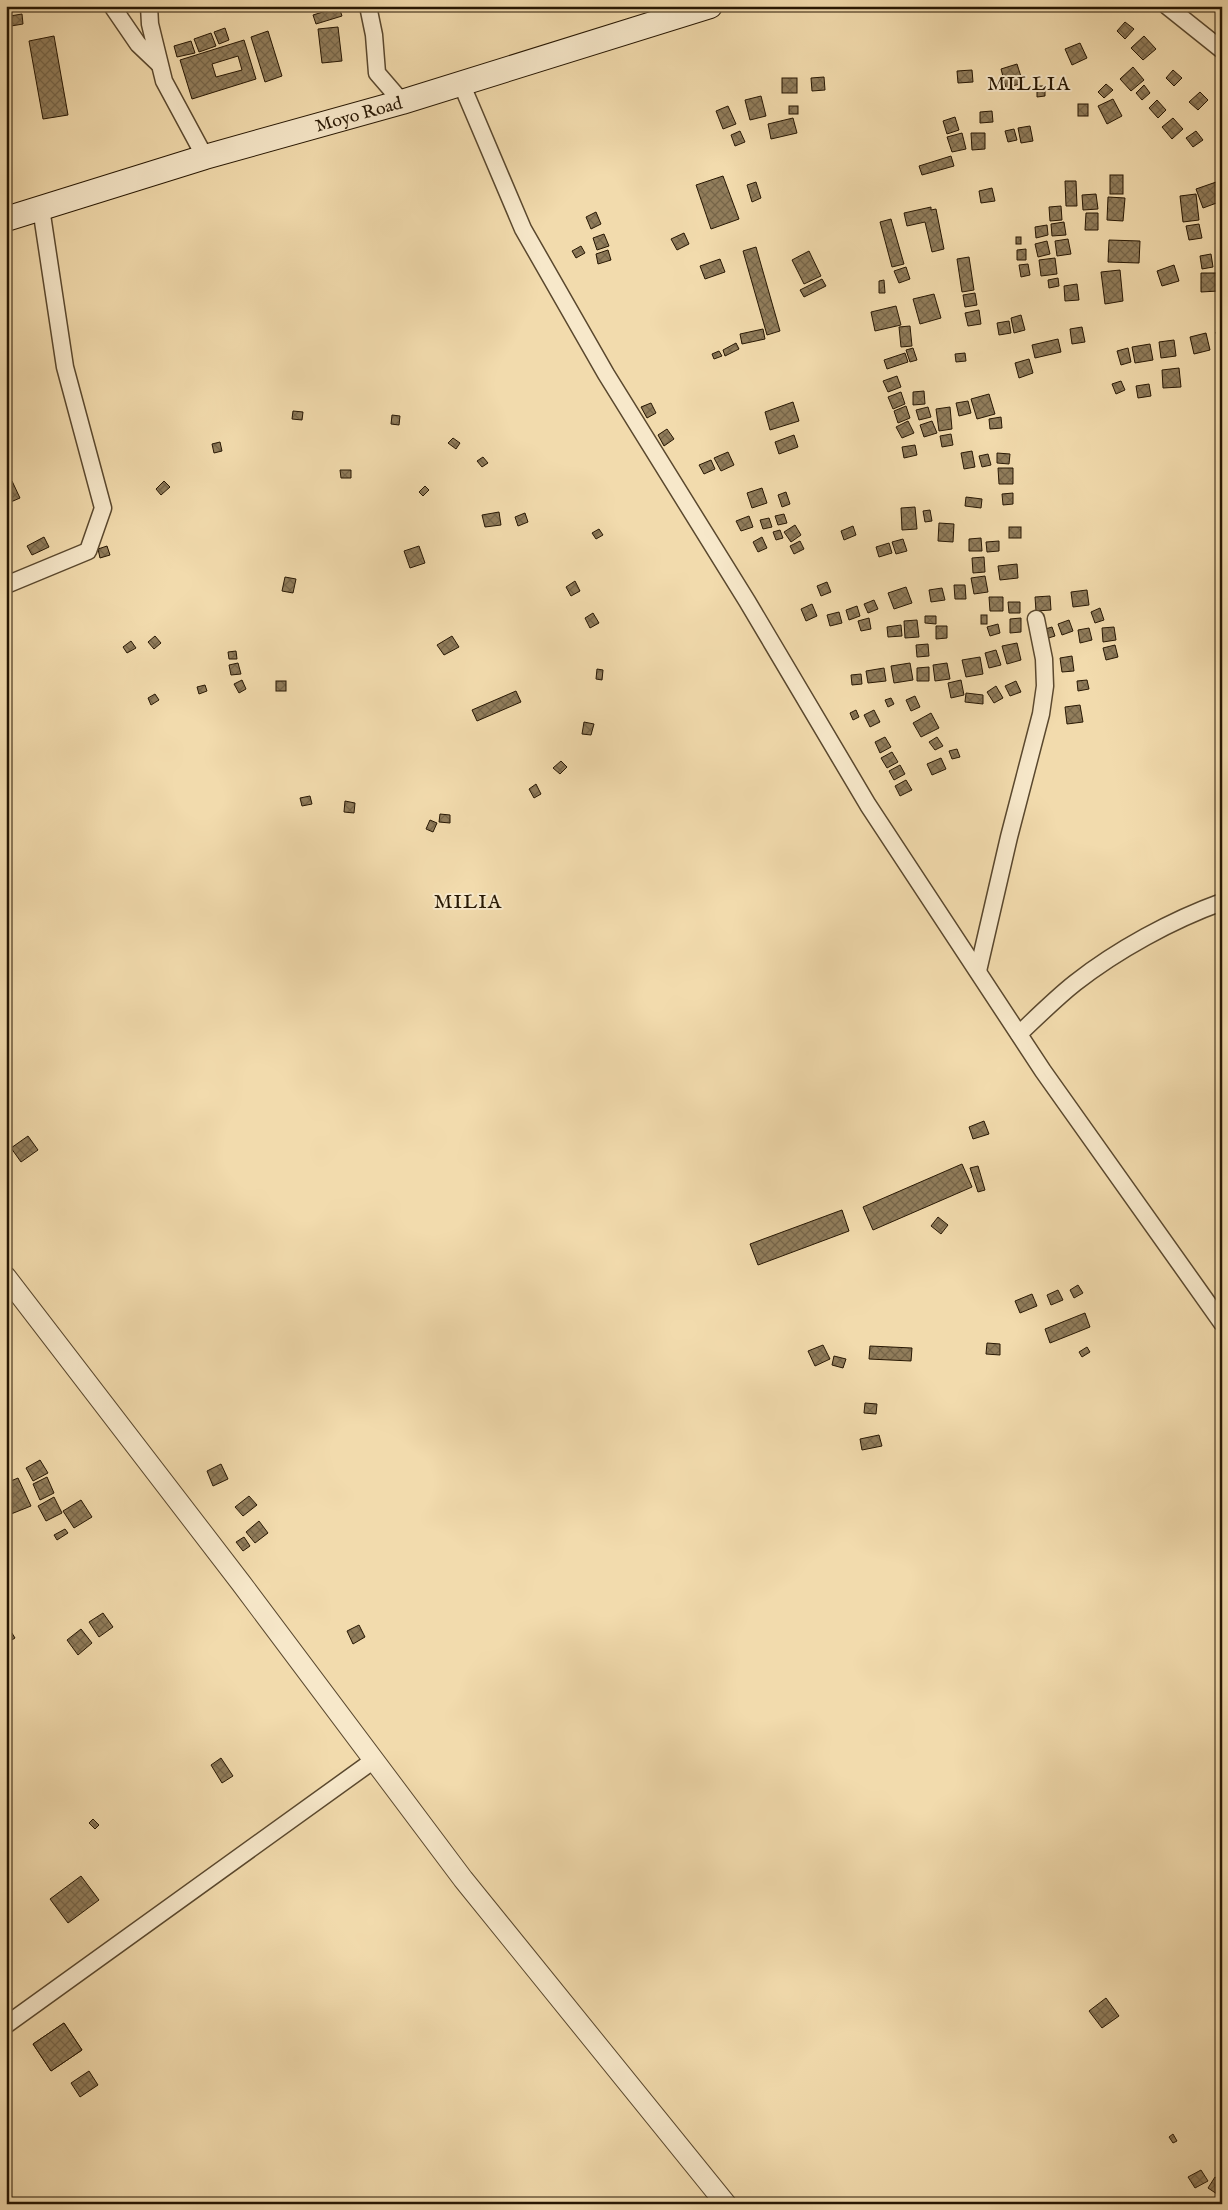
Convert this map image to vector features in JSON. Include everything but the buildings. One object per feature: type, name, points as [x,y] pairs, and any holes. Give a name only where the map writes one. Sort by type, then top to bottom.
[{"type":"main road","name":"Moyo Road","points":[[6,219],[205,157],[402,102],[710,6]]},
{"type":"street","points":[[112,6],[138,44],[158,63]]},
{"type":"street","points":[[149,6],[150,24],[158,63],[164,81],[205,157]]},
{"type":"street","points":[[368,6],[374,35],[377,73],[402,102]]},
{"type":"street","points":[[1167,6],[1222,50]]},
{"type":"street","points":[[461,83],[523,228],[606,374],[747,601],[868,805],[1043,1071],[1222,1323]]},
{"type":"street","points":[[6,585],[88,550],[103,508],[65,367],[41,208]]},
{"type":"street","points":[[978,971],[1009,837],[1041,714],[1045,686],[1044,659],[1036,619]]},
{"type":"street","points":[[1019,1034],[1074,984],[1097,967],[1159,931],[1222,902]]},
{"type":"street","points":[[6,1277],[241,1583],[463,1879],[726,2204]]},
{"type":"street","points":[[6,2024],[374,1760]]},
{"type":"district","name":"MILLIA","points":[[1029,83]]},
{"type":"district","name":"MILIA","points":[[468,901]]}]
